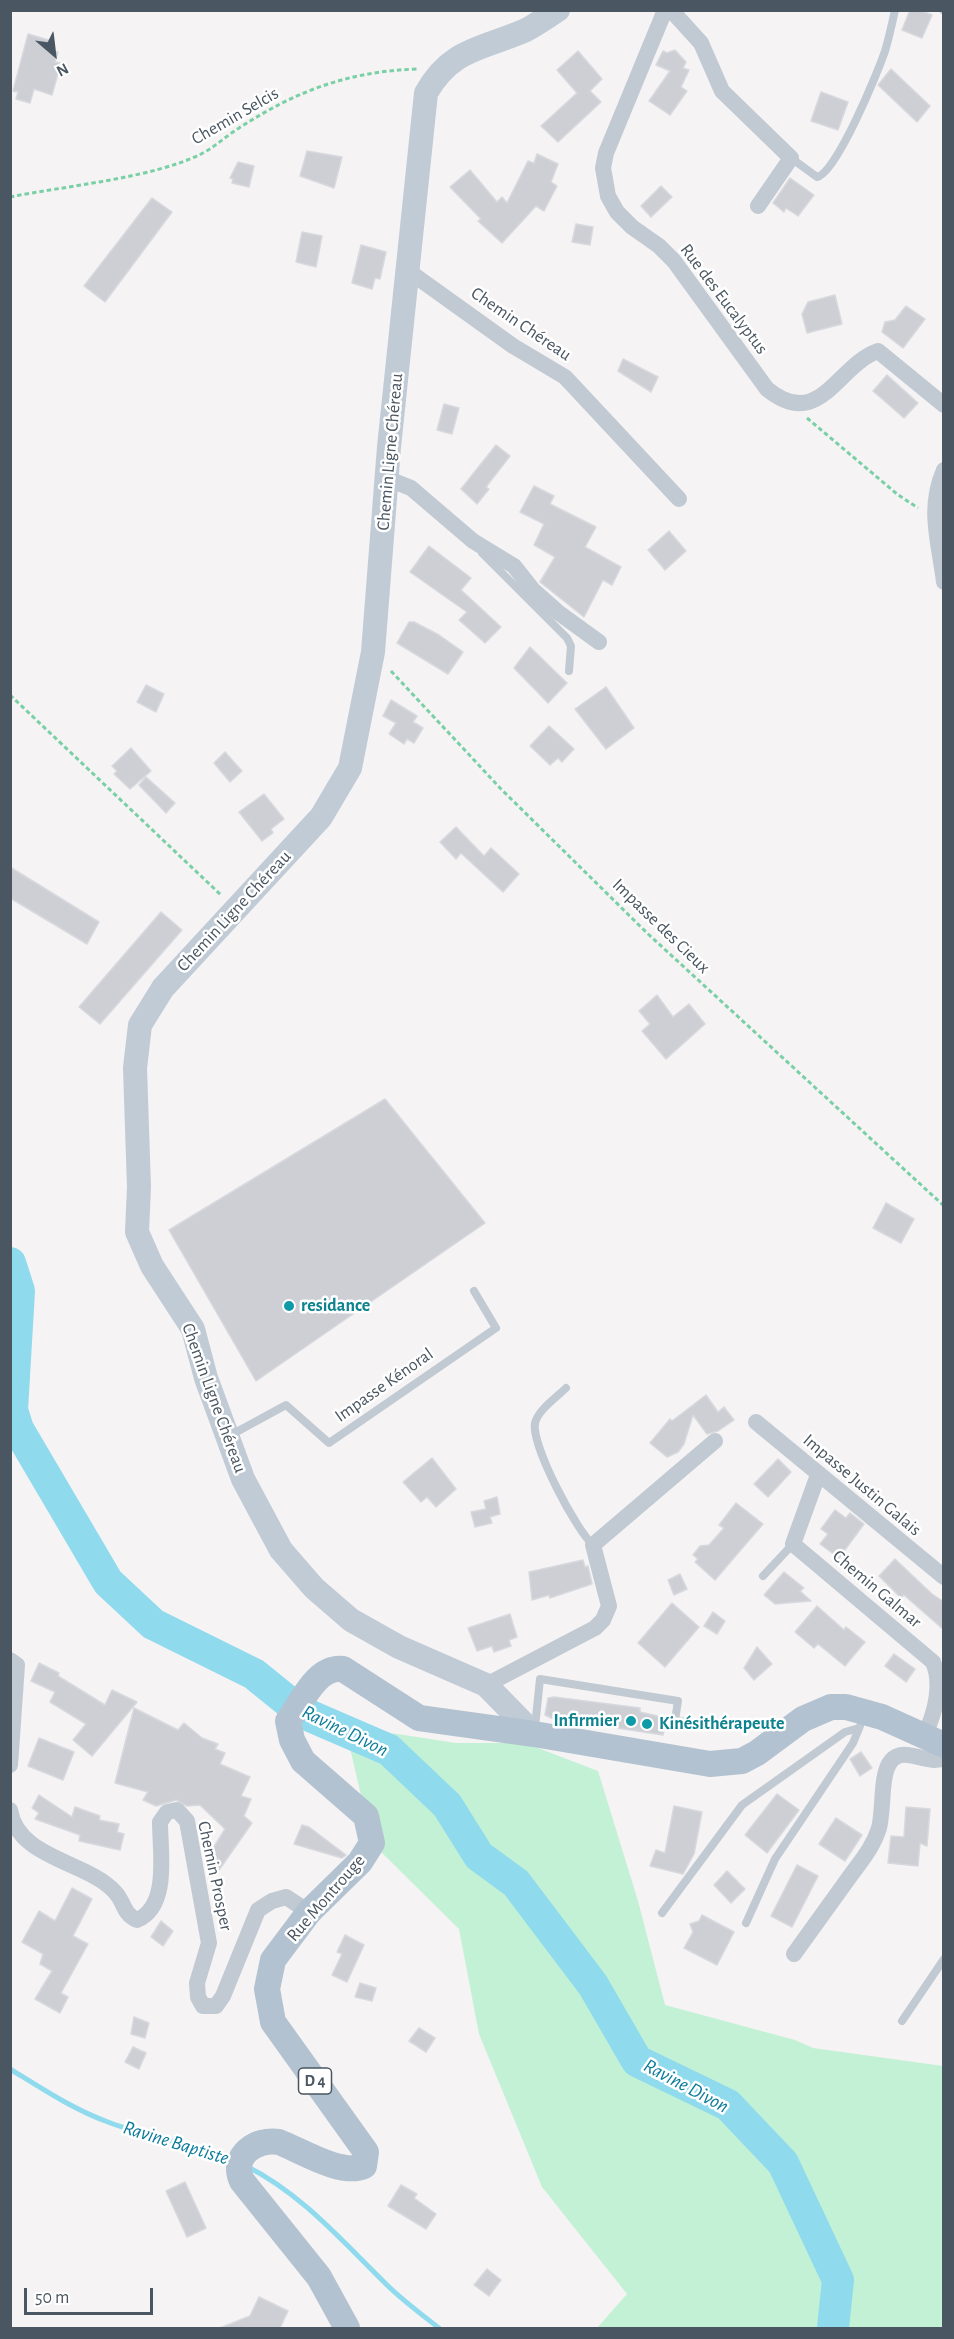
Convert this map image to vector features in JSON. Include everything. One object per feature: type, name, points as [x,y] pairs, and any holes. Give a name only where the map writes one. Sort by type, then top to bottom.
[{"type":"main road","name":"Rue Montrouge","points":[[347,2328],[319,2277],[242,2181],[239,2169],[245,2152],[251,2146],[268,2140],[279,2142],[342,2169],[354,2170],[364,2166],[366,2152],[273,2022],[267,1989],[273,1960],[309,1912],[360,1862],[372,1843],[366,1816],[303,1761],[292,1740],[288,1721],[321,1673],[331,1668],[343,1669],[419,1718],[448,1724],[534,1734],[710,1764],[729,1764],[757,1753],[816,1712],[831,1707],[862,1720],[934,1741]]},
{"type":"street","name":"Chemin Ligne Chéreau","points":[[534,1734],[495,1691],[486,1685],[399,1647],[351,1620],[314,1588],[281,1550],[260,1514],[227,1438],[206,1378],[193,1329],[152,1266],[137,1232],[139,1187],[135,1068],[140,1025],[163,988],[321,817],[350,768],[373,652],[386,478],[426,93],[435,77],[447,64],[465,52],[526,29],[558,10]]},
{"type":"street","name":"Rue des Eucalyptus","points":[[664,10],[606,153],[603,168],[608,196],[617,212],[632,227],[659,246],[674,261],[767,389],[780,400],[796,404]]},
{"type":"street","points":[[670,10],[701,44],[722,91],[791,158],[758,206]]},
{"type":"street","name":"Chemin Chéreau","points":[[407,270],[513,346],[551,366],[565,377],[679,499]]},
{"type":"street","points":[[796,404],[807,402],[829,390],[878,351],[944,405]]},
{"type":"street","points":[[944,470],[935,490],[933,515],[944,582]]},
{"type":"street","points":[[386,478],[411,488],[473,541],[514,566],[559,613],[599,642]]},
{"type":"street","name":"Impasse Justin Galais","points":[[756,1422],[944,1577]]},
{"type":"street","points":[[486,1685],[595,1628],[603,1620],[609,1606],[593,1545],[715,1442]]},
{"type":"street","points":[[793,1544],[818,1475]]},
{"type":"street","name":"Chemin Galmar","points":[[793,1544],[933,1662],[937,1670],[934,1741]]},
{"type":"street","points":[[10,1660],[17,1665],[10,1765]]},
{"type":"street","points":[[794,1954],[870,1849],[879,1828],[885,1772],[890,1761],[898,1755],[932,1761],[944,1758]]},
{"type":"street","name":"Chemin Prosper","points":[[10,1810],[12,1820],[28,1840],[45,1852],[100,1880],[116,1892],[127,1915],[137,1920],[148,1916],[156,1904],[160,1822],[167,1812],[177,1810],[187,1821],[209,1943],[197,1983],[198,1997],[203,2006],[216,2006],[224,1996],[258,1910],[272,1900],[286,1897],[309,1912]]},
{"type":"lane","points":[[791,158],[818,177],[826,172],[839,152],[877,72],[896,10]]},
{"type":"lane","points":[[473,541],[567,638],[571,645],[569,671]]},
{"type":"lane","name":"Impasse Kénoral","points":[[227,1438],[286,1405],[330,1443],[496,1328],[474,1291]]},
{"type":"lane","points":[[566,1388],[536,1420],[534,1433],[540,1450],[576,1521],[585,1538],[593,1545]]},
{"type":"lane","points":[[763,1576],[793,1544]]},
{"type":"lane","points":[[534,1734],[540,1679],[678,1701],[675,1720],[687,1722]]},
{"type":"lane","points":[[662,1913],[742,1805],[862,1720]]},
{"type":"lane","points":[[746,1923],[775,1859],[852,1743],[862,1720]]},
{"type":"lane","points":[[902,2021],[944,1959]]},
{"type":"path","name":"Chemin Selcis","points":[[10,197],[151,170],[201,154],[240,127],[317,86],[378,70],[418,69],[435,77]]},
{"type":"path","points":[[796,404],[806,418],[897,494],[933,515]]},
{"type":"path","name":"Impasse des Cieux","points":[[373,652],[501,789],[648,933],[944,1206]]},
{"type":"path","points":[[10,695],[236,910]]},
{"type":"green space","points":[[345,1726],[456,1743],[525,1743],[598,1771],[638,1901],[665,2005],[795,2040],[813,2048],[943,2066],[943,2328],[597,2328],[627,2294],[542,2187],[479,2034],[459,1929],[372,1843]]},
{"type":"building","points":[[910,10],[920,10],[932,15],[922,38],[902,30]]},
{"type":"building","points":[[28,34],[52,41],[50,51],[58,52],[55,62],[61,63],[52,95],[34,89],[30,103],[16,99],[18,92],[13,91]]},
{"type":"building","points":[[675,50],[686,62],[683,68],[689,70],[681,87],[687,91],[670,115],[649,101],[670,71],[656,65],[663,51],[667,53]]},
{"type":"building","points":[[578,51],[602,79],[590,91],[601,102],[558,142],[541,126],[577,93],[557,70]]},
{"type":"building","points":[[891,69],[930,106],[917,122],[878,85]]},
{"type":"building","points":[[821,92],[848,102],[838,130],[811,121]]},
{"type":"building","points":[[307,151],[342,157],[334,188],[300,176]]},
{"type":"building","points":[[537,154],[558,164],[551,182],[557,186],[544,211],[536,206],[502,243],[478,221],[481,219],[450,187],[470,170],[497,202],[502,197],[507,203],[528,161],[534,163]]},
{"type":"building","points":[[238,162],[254,166],[249,187],[232,183],[233,179],[230,178]]},
{"type":"building","points":[[790,178],[814,195],[798,216],[786,208],[784,212],[773,203]]},
{"type":"building","points":[[661,186],[672,197],[651,217],[641,206]]},
{"type":"building","points":[[152,198],[172,212],[105,302],[84,286]]},
{"type":"building","points":[[576,224],[593,227],[590,245],[572,242]]},
{"type":"building","points":[[302,232],[322,236],[316,267],[296,262]]},
{"type":"building","points":[[361,245],[386,252],[380,279],[375,278],[372,289],[352,283]]},
{"type":"building","points":[[835,295],[842,324],[807,333],[802,314],[808,302]]},
{"type":"building","points":[[906,306],[925,319],[903,348],[882,332],[885,322],[895,320]]},
{"type":"building","points":[[623,359],[658,377],[651,392],[618,371]]},
{"type":"building","points":[[887,375],[918,403],[904,418],[873,391]]},
{"type":"building","points":[[444,404],[459,408],[452,434],[437,430]]},
{"type":"building","points":[[496,445],[510,456],[486,487],[489,489],[477,504],[461,489]]},
{"type":"building","points":[[534,486],[554,496],[550,504],[596,527],[585,547],[621,567],[612,585],[603,580],[584,617],[540,582],[555,557],[534,545],[544,524],[520,512]]},
{"type":"building","points":[[669,531],[686,551],[665,570],[648,550]]},
{"type":"building","points":[[429,546],[471,578],[461,590],[501,627],[485,643],[459,620],[467,612],[410,572]]},
{"type":"building","points":[[409,622],[414,622],[439,635],[463,652],[448,674],[397,643]]},
{"type":"building","points":[[530,647],[567,683],[548,703],[514,668]]},
{"type":"building","points":[[146,685],[164,694],[156,712],[137,702]]},
{"type":"building","points":[[606,687],[634,728],[606,749],[575,709]]},
{"type":"building","points":[[391,700],[417,716],[413,722],[423,728],[414,743],[407,739],[404,744],[389,734],[396,723],[383,716]]},
{"type":"building","points":[[549,726],[574,749],[562,762],[558,758],[550,765],[530,746]]},
{"type":"building","points":[[131,748],[151,771],[130,789],[114,774],[117,771],[112,766]]},
{"type":"building","points":[[225,752],[242,771],[230,782],[214,763]]},
{"type":"building","points":[[146,777],[175,803],[166,813],[139,785]]},
{"type":"building","points":[[264,794],[284,819],[271,829],[273,833],[262,841],[239,812]]},
{"type":"building","points":[[456,827],[484,856],[491,848],[519,874],[503,892],[461,853],[456,859],[440,842]]},
{"type":"building","points":[[10,867],[99,922],[87,944],[10,898]]},
{"type":"building","points":[[161,912],[182,930],[100,1024],[79,1007]]},
{"type":"building","points":[[657,995],[673,1017],[689,1004],[705,1024],[666,1059],[642,1031],[650,1024],[639,1011]]},
{"type":"building","name":"residance","points":[[385,1099],[485,1223],[256,1381],[169,1230]]},
{"type":"building","points":[[886,1203],[914,1219],[901,1243],[873,1228]]},
{"type":"building","points":[[706,1395],[718,1412],[724,1407],[734,1420],[718,1431],[707,1434],[693,1415],[684,1444],[678,1452],[667,1457],[650,1443],[670,1419],[672,1421]]},
{"type":"building","points":[[432,1458],[456,1489],[436,1507],[427,1497],[421,1502],[403,1482]]},
{"type":"building","points":[[778,1459],[791,1472],[768,1497],[754,1484]]},
{"type":"building","points":[[497,1497],[500,1514],[490,1517],[492,1523],[475,1527],[471,1512],[486,1509],[484,1501]]},
{"type":"building","points":[[736,1503],[763,1524],[715,1580],[695,1562],[698,1559],[693,1555],[700,1546],[709,1545],[724,1528],[719,1525]]},
{"type":"building","points":[[835,1510],[846,1518],[850,1513],[864,1524],[839,1558],[820,1544],[828,1534],[821,1529]]},
{"type":"building","points":[[895,1559],[932,1594],[944,1602],[944,1630],[904,1595],[901,1598],[879,1576]]},
{"type":"building","points":[[583,1560],[585,1567],[588,1566],[592,1584],[550,1598],[549,1595],[532,1600],[529,1572]]},
{"type":"building","points":[[784,1572],[804,1588],[800,1591],[811,1601],[775,1604],[764,1595]]},
{"type":"building","points":[[680,1574],[687,1589],[674,1595],[668,1580]]},
{"type":"building","points":[[672,1603],[699,1627],[665,1667],[638,1643]]},
{"type":"building","points":[[817,1606],[844,1630],[846,1627],[865,1642],[845,1666],[818,1644],[814,1648],[795,1632]]},
{"type":"building","points":[[713,1612],[725,1621],[717,1634],[704,1626]]},
{"type":"building","points":[[510,1614],[517,1637],[509,1640],[511,1646],[494,1652],[492,1646],[477,1651],[468,1628]]},
{"type":"building","points":[[757,1647],[772,1664],[754,1680],[744,1668]]},
{"type":"building","points":[[894,1654],[915,1669],[906,1682],[885,1666]]},
{"type":"building","points":[[39,1663],[59,1673],[58,1676],[105,1705],[112,1690],[137,1702],[92,1756],[73,1740],[86,1724],[50,1702],[55,1692],[31,1681]]},
{"type":"building","points":[[548,1698],[640,1708],[640,1712],[666,1718],[663,1735],[551,1718],[545,1715]]},
{"type":"building","points":[[134,1708],[178,1730],[184,1723],[202,1738],[218,1744],[215,1749],[225,1753],[220,1764],[250,1777],[241,1796],[251,1799],[244,1816],[252,1823],[217,1873],[206,1866],[205,1861],[225,1829],[200,1805],[187,1806],[176,1800],[156,1806],[143,1800],[148,1792],[115,1783]]},
{"type":"building","points":[[39,1738],[74,1752],[63,1780],[28,1766]]},
{"type":"building","points":[[861,1752],[872,1768],[860,1776],[850,1759]]},
{"type":"building","points":[[777,1794],[799,1810],[767,1853],[745,1835]]},
{"type":"building","points":[[39,1795],[72,1817],[75,1807],[100,1816],[99,1820],[119,1824],[117,1832],[124,1834],[120,1850],[79,1841],[80,1835],[35,1819],[39,1813],[32,1808]]},
{"type":"building","points":[[674,1806],[702,1812],[694,1854],[683,1874],[650,1866],[656,1850],[665,1853]]},
{"type":"building","points":[[906,1807],[930,1809],[927,1846],[920,1843],[918,1866],[888,1863],[891,1836],[904,1837]]},
{"type":"building","points":[[836,1818],[862,1835],[845,1861],[819,1844]]},
{"type":"building","points":[[302,1825],[309,1827],[346,1855],[342,1858],[294,1844]]},
{"type":"building","points":[[797,1865],[818,1876],[792,1927],[771,1916]]},
{"type":"building","points":[[727,1871],[745,1889],[731,1903],[714,1885]]},
{"type":"building","points":[[72,1888],[92,1899],[73,1936],[88,1944],[61,1993],[68,1997],[60,2013],[35,1999],[52,1971],[40,1964],[43,1954],[22,1942],[39,1911],[55,1921]]},
{"type":"building","points":[[702,1915],[734,1932],[717,1965],[684,1948],[693,1932],[690,1924],[699,1921]]},
{"type":"building","points":[[161,1921],[173,1931],[163,1946],[151,1937]]},
{"type":"building","points":[[345,1935],[364,1945],[347,1982],[332,1975],[342,1954],[337,1952]]},
{"type":"building","points":[[360,1983],[376,1988],[372,2001],[355,1997]]},
{"type":"building","points":[[134,2017],[149,2023],[145,2038],[131,2034]]},
{"type":"building","points":[[419,2028],[435,2038],[426,2052],[409,2041]]},
{"type":"building","points":[[133,2047],[146,2053],[139,2069],[125,2062]]},
{"type":"building","points":[[185,2182],[206,2228],[187,2237],[166,2191]]},
{"type":"building","points":[[401,2185],[417,2194],[414,2198],[436,2214],[426,2229],[388,2206]]},
{"type":"building","points":[[487,2269],[501,2280],[489,2296],[474,2285]]},
{"type":"building","points":[[259,2297],[288,2311],[280,2328],[220,2328],[250,2316]]},
{"type":"waterway","name":"Ravine Divon","points":[[10,1263],[19,1291],[12,1410],[18,1429],[108,1582],[153,1624],[254,1674],[301,1712],[389,1750],[447,1805],[479,1856],[516,1883],[593,1985],[637,2061],[728,2105],[783,2163],[838,2280],[833,2328]]},
{"type":"waterway","name":"Ravine Baptiste","points":[[10,2069],[95,2117],[123,2128],[202,2149],[232,2160]]},
{"type":"waterway","name":"Ravine Baptiste","points":[[246,2166],[266,2177],[303,2204],[392,2290],[439,2328]]},
{"type":"place","name":"residance","points":[[289,1306]]},
{"type":"place","name":"Infirmier","points":[[631,1721]]},
{"type":"place","name":"Kinésithérapeute","points":[[647,1724]]}]
